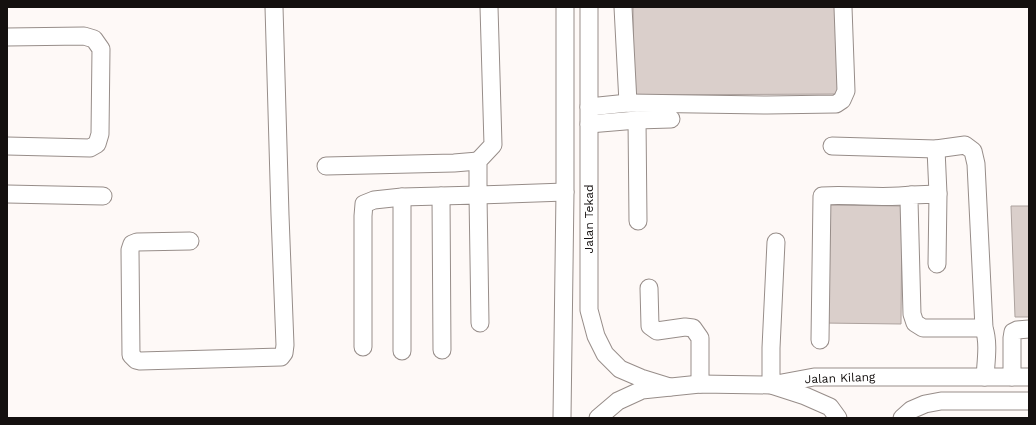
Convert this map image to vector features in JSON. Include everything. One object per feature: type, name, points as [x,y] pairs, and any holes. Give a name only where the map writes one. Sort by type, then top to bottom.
[{"type":"street","points":[[190,241],[137,242],[132,244],[130,250],[131,354],[136,360],[140,361],[281,357],[284,353],[285,345],[274,7]]},
{"type":"street","points":[[326,166],[454,163],[478,161],[493,145],[490,7]]},
{"type":"street","name":"Jalan Tekad","points":[[562,418],[565,192],[565,7]]},
{"type":"street","name":"Jalan Tekad","points":[[589,7],[589,310],[596,336],[606,354],[620,369],[641,378],[670,387]]},
{"type":"street","points":[[623,7],[628,103]]},
{"type":"street","points":[[589,107],[628,103],[759,105],[836,104],[842,100],[846,91],[844,7]]},
{"type":"street","points":[[7,37],[84,36],[94,39],[101,49],[100,134],[98,144],[90,148],[7,146]]},
{"type":"street","points":[[589,124],[671,119]]},
{"type":"street","points":[[637,120],[638,221]]},
{"type":"street","points":[[832,146],[936,149],[965,145],[974,151],[976,164],[984,328],[986,335],[984,377]]},
{"type":"street","points":[[936,149],[938,194],[937,264]]},
{"type":"street","points":[[478,161],[480,323]]},
{"type":"street","points":[[363,347],[364,204],[374,200],[402,197],[565,192]]},
{"type":"street","points":[[7,194],[103,196]]},
{"type":"street","points":[[820,340],[822,196],[900,197],[938,194]]},
{"type":"street","points":[[912,195],[909,200],[909,208],[912,314],[915,323],[923,328],[984,328]]},
{"type":"street","points":[[441,196],[442,350]]},
{"type":"street","points":[[402,197],[402,352]]},
{"type":"street","points":[[771,385],[771,348],[776,242]]},
{"type":"street","points":[[649,288],[650,326],[658,331],[685,327],[693,328],[700,338],[700,384]]},
{"type":"street","points":[[1012,377],[1013,332],[1017,330],[1029,329]]},
{"type":"street","name":"Jalan Kilang","points":[[771,385],[814,377],[1029,377]]},
{"type":"street","points":[[598,418],[618,401],[642,390],[700,384],[771,385],[805,396],[830,407],[838,418]]},
{"type":"street","points":[[902,418],[911,410],[925,404],[940,401],[1029,401]]},
{"type":"building","points":[[633,7],[840,7],[841,94],[634,95]]},
{"type":"building","points":[[824,205],[902,206],[901,324],[823,323]]},
{"type":"building","points":[[1011,206],[1029,206],[1029,317],[1015,317]]}]
